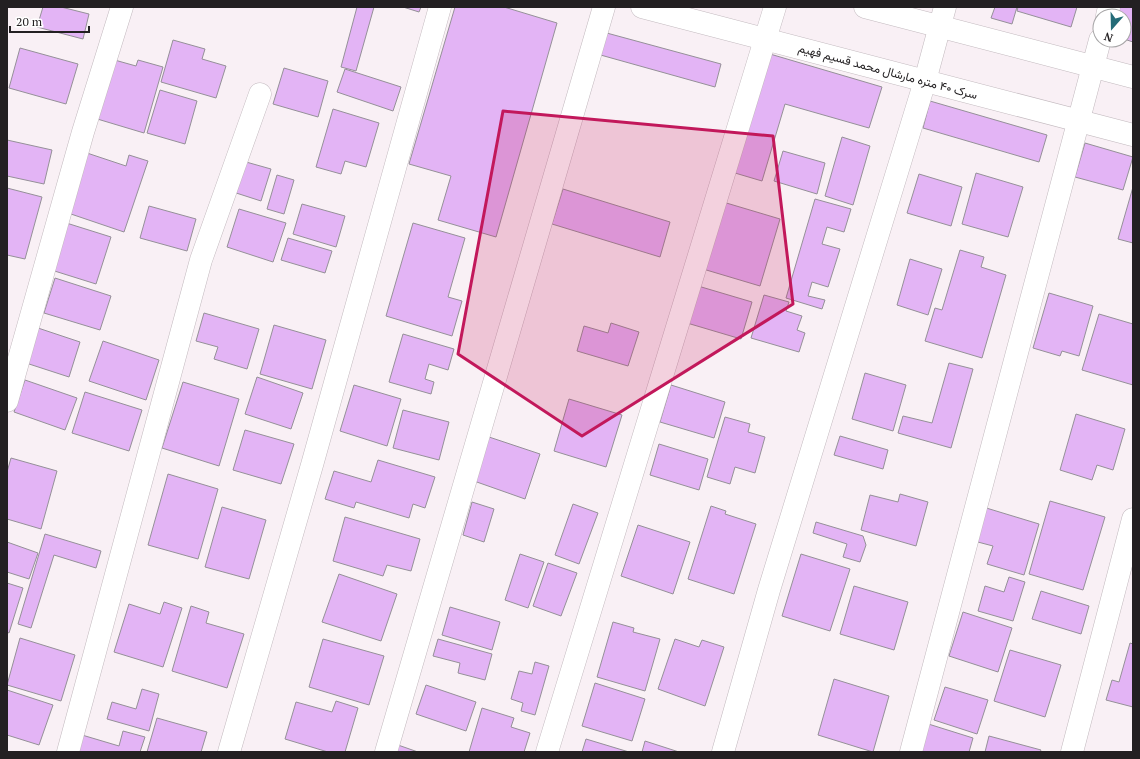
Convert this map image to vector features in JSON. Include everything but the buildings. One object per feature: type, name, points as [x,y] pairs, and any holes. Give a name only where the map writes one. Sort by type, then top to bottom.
[{"type":"street","points":[[7,401],[83,132],[122,7]]},
{"type":"street","points":[[229,752],[314,458],[440,7]]},
{"type":"street","points":[[386,752],[604,7]]},
{"type":"street","name":"سرک ۴۰ متره مارشال محمد قسیم فهیم","points":[[642,7],[1133,135]]},
{"type":"street","points":[[547,752],[575,656],[775,7]]},
{"type":"street","points":[[865,7],[943,17],[1093,66],[1133,77]]},
{"type":"street","points":[[723,752],[769,590],[925,81],[943,17]]},
{"type":"street","points":[[911,752],[1098,48]]},
{"type":"street","points":[[68,752],[201,260],[260,94]]},
{"type":"street","points":[[1072,752],[1133,519]]},
{"type":"highlighted area","points":[[503,111],[773,136],[793,304],[582,436],[458,354]]}]
